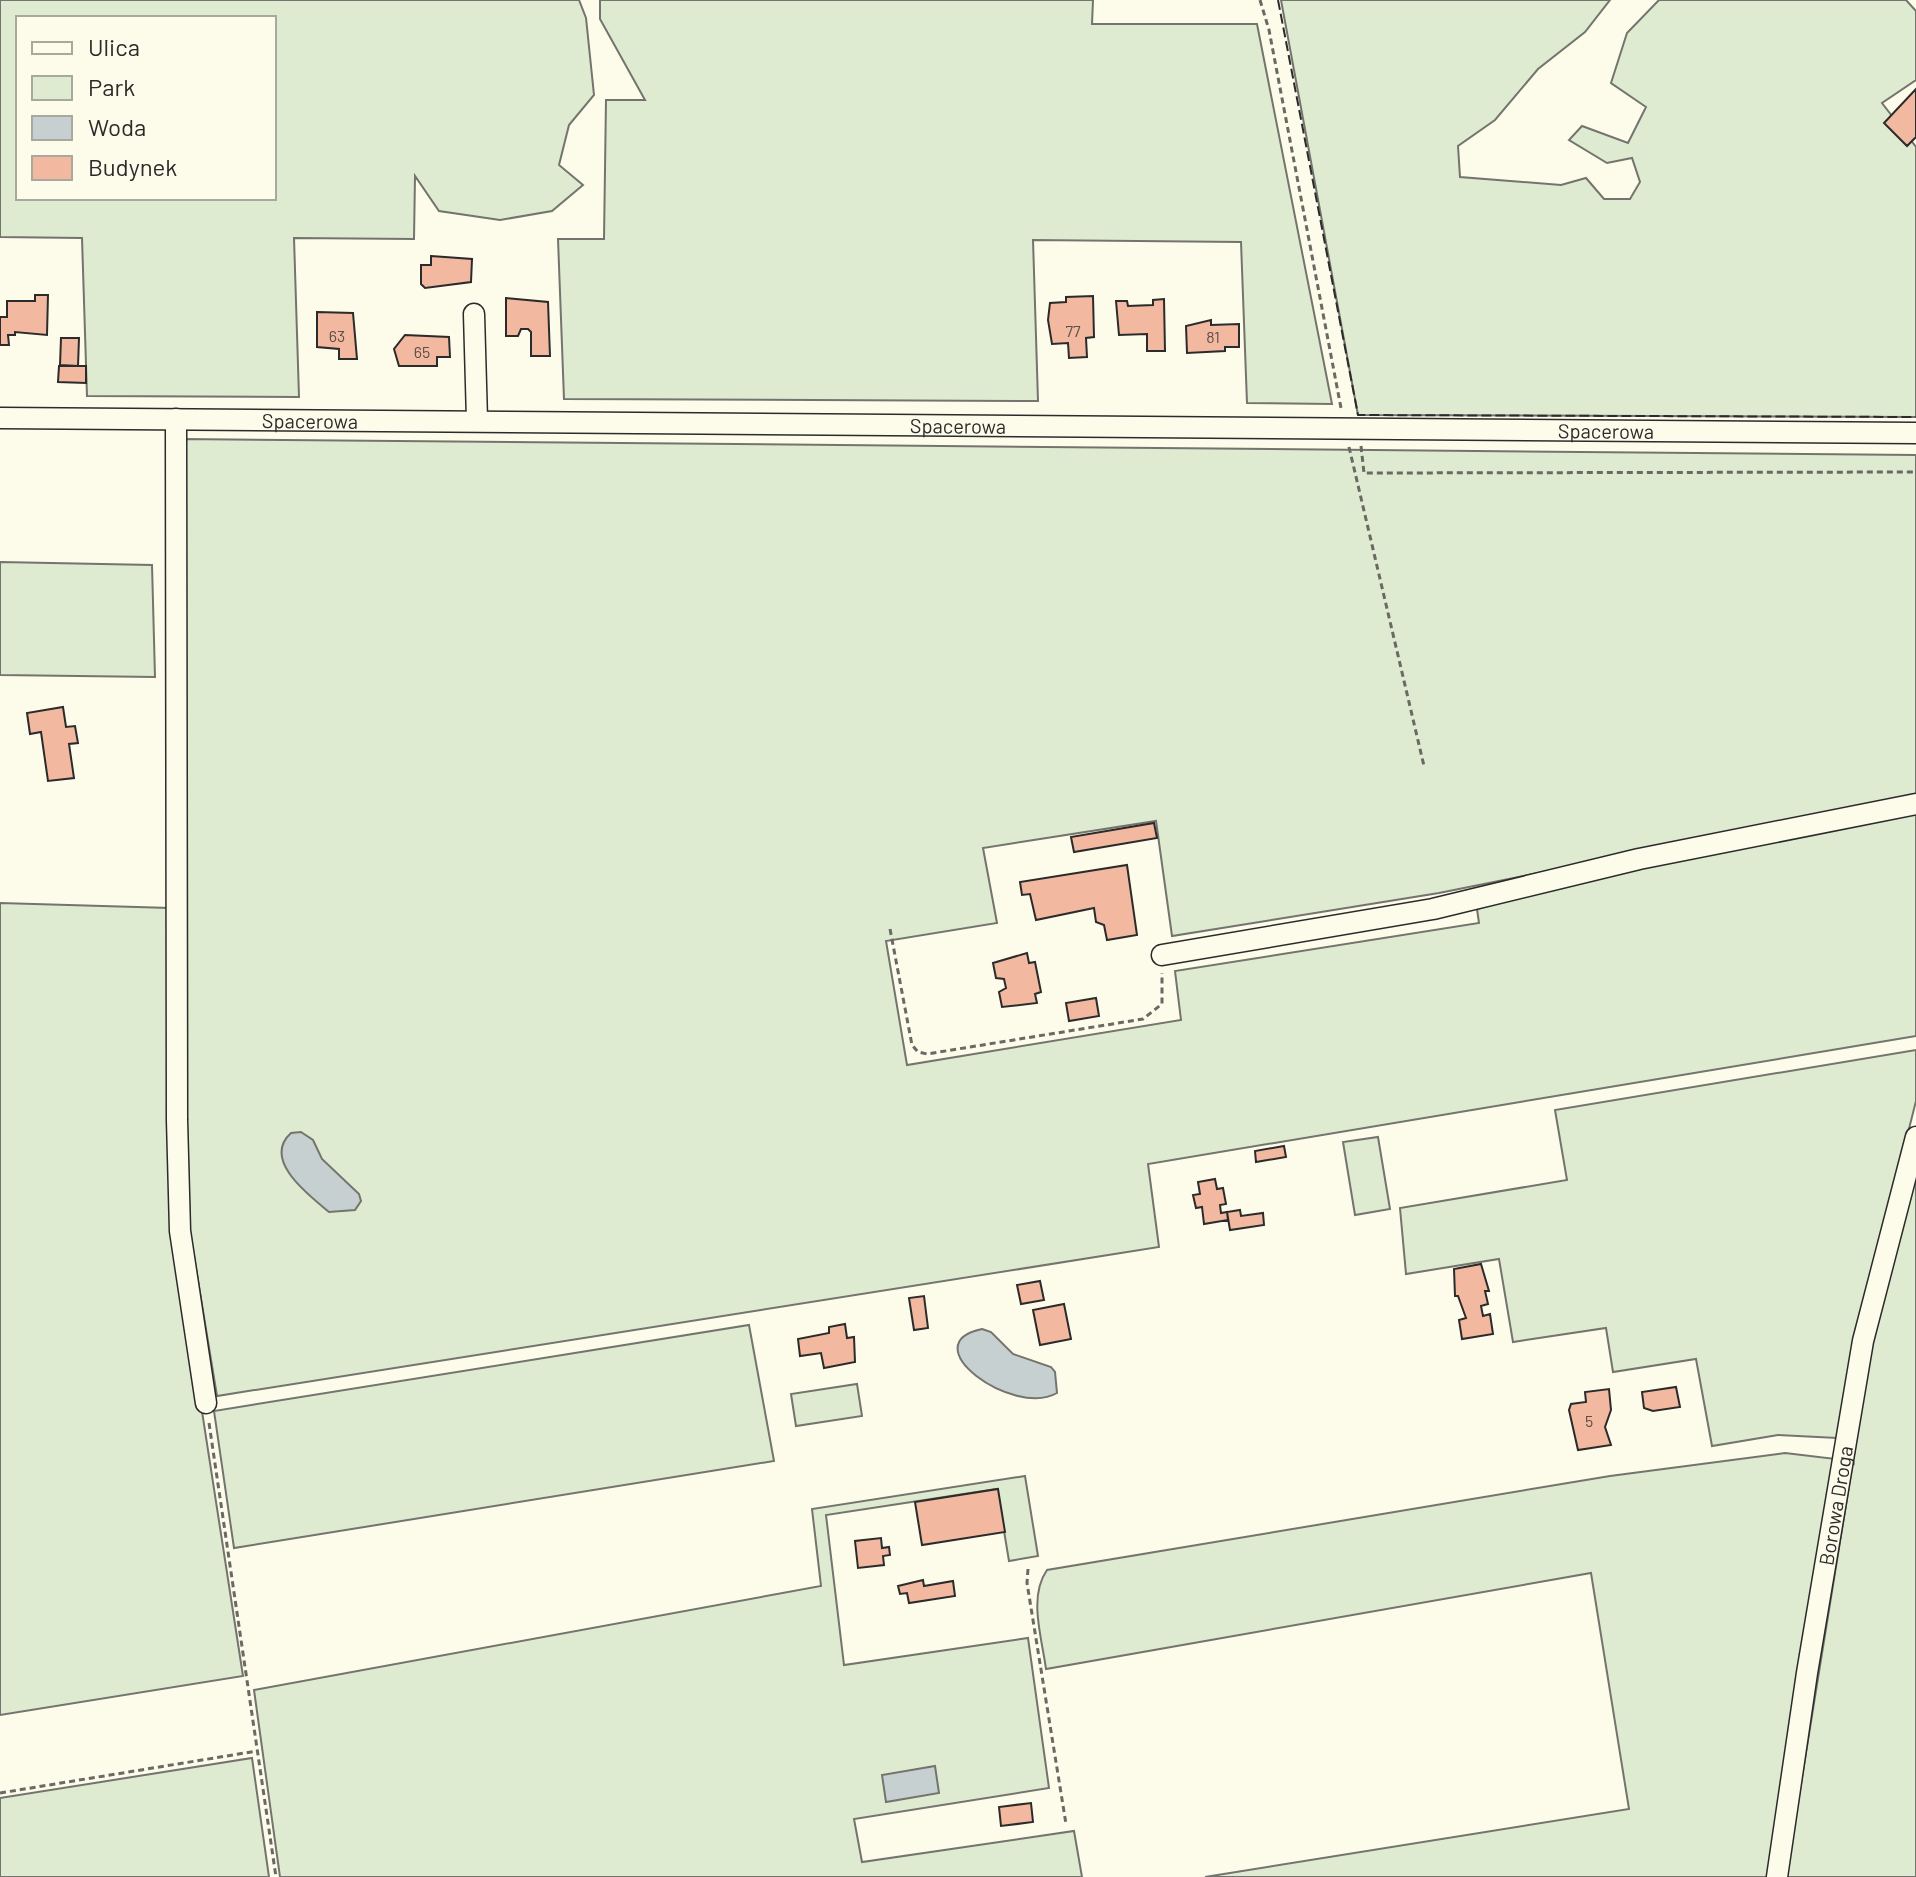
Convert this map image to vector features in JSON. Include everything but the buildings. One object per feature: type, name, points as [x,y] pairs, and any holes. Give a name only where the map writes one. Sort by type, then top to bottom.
[{"type":"street","points":[[474,314],[477,420]]},
{"type":"street","name":"Spacerowa","points":[[0,418],[1916,433]]},
{"type":"street","points":[[176,419],[177,1136],[180,1231],[206,1403]]},
{"type":"street","points":[[1162,955],[1433,909],[1639,859],[1916,804]]},
{"type":"street","name":"Borowa Droga","points":[[1777,1877],[1807,1673],[1863,1341],[1916,1137]]},
{"type":"path","points":[[1260,0],[1424,766]]},
{"type":"path","points":[[1352,430],[1364,473],[1916,472]]},
{"type":"path","points":[[890,929],[912,1045],[918,1052],[927,1054],[1143,1019],[1162,1004],[1162,955]]},
{"type":"path","points":[[206,1403],[276,1877]]},
{"type":"path","points":[[1028,1569],[1027,1583],[1066,1824]]},
{"type":"path","points":[[0,1793],[257,1751]]},
{"type":"green space","points":[[0,0],[579,0],[586,18],[594,95],[569,125],[559,165],[583,185],[552,211],[500,220],[439,211],[415,176],[414,239],[294,238],[299,397],[87,396],[82,238],[0,237]]},
{"type":"green space","points":[[600,0],[1093,0],[1092,24],[1257,24],[1332,404],[1247,403],[1241,242],[1033,240],[1038,401],[564,399],[558,239],[604,239],[606,100],[645,100],[600,19]]},
{"type":"green space","points":[[1281,0],[1610,0],[1585,32],[1538,69],[1495,120],[1458,146],[1460,177],[1561,185],[1586,178],[1604,199],[1630,199],[1640,182],[1632,158],[1607,163],[1569,140],[1582,126],[1628,143],[1646,107],[1611,83],[1627,33],[1659,0],[1906,0],[1916,11],[1916,80],[1882,103],[1916,147],[1916,417],[1358,415]]},
{"type":"green space","points":[[182,439],[1916,455],[1916,797],[1439,893],[1172,936],[1156,821],[983,848],[997,923],[886,941],[907,1065],[1181,1020],[1175,971],[1479,923],[1477,909],[1600,877],[1916,812],[1916,1036],[1148,1164],[1159,1247],[217,1396],[190,1232],[183,972]]},
{"type":"green space","points":[[0,562],[152,565],[155,677],[0,675]]},
{"type":"green space","points":[[0,903],[170,908],[175,1237],[243,1676],[0,1715]]},
{"type":"green space","points":[[1916,1050],[1916,1101],[1853,1351],[1837,1438],[1778,1435],[1712,1446],[1696,1359],[1613,1372],[1606,1328],[1513,1342],[1499,1259],[1406,1274],[1400,1208],[1567,1180],[1555,1110]]},
{"type":"green space","points":[[1378,1137],[1390,1209],[1355,1215],[1343,1142]]},
{"type":"green space","points":[[1916,1173],[1916,1877],[1786,1877],[1872,1343]]},
{"type":"green space","points":[[749,1325],[774,1461],[234,1548],[214,1411]]},
{"type":"green space","points":[[857,1384],[862,1416],[796,1426],[791,1394]]},
{"type":"green space","points":[[1785,1453],[1836,1459],[1768,1877],[1205,1877],[1629,1809],[1591,1573],[1046,1669],[1037,1605],[1041,1581],[1047,1570],[1610,1476]]},
{"type":"green space","points":[[1025,1476],[1038,1556],[1009,1561],[997,1489],[826,1515],[844,1665],[1028,1638],[1049,1788],[854,1819],[862,1862],[1074,1831],[1082,1877],[280,1877],[254,1690],[821,1586],[812,1509]]},
{"type":"green space","points":[[252,1758],[269,1877],[0,1877],[0,1798]]},
{"type":"water","points":[[301,1132],[313,1140],[322,1159],[359,1194],[361,1201],[355,1210],[329,1212],[292,1177],[285,1166],[283,1143],[291,1133]]},
{"type":"water","points":[[982,1329],[991,1332],[1013,1354],[1051,1367],[1055,1372],[1057,1393],[1038,1398],[1017,1396],[995,1388],[976,1376],[963,1362],[958,1349],[963,1337]]},
{"type":"water","points":[[935,1766],[939,1793],[886,1802],[882,1775]]},
{"type":"fence","points":[[1278,0],[1358,415],[1916,417]]}]
